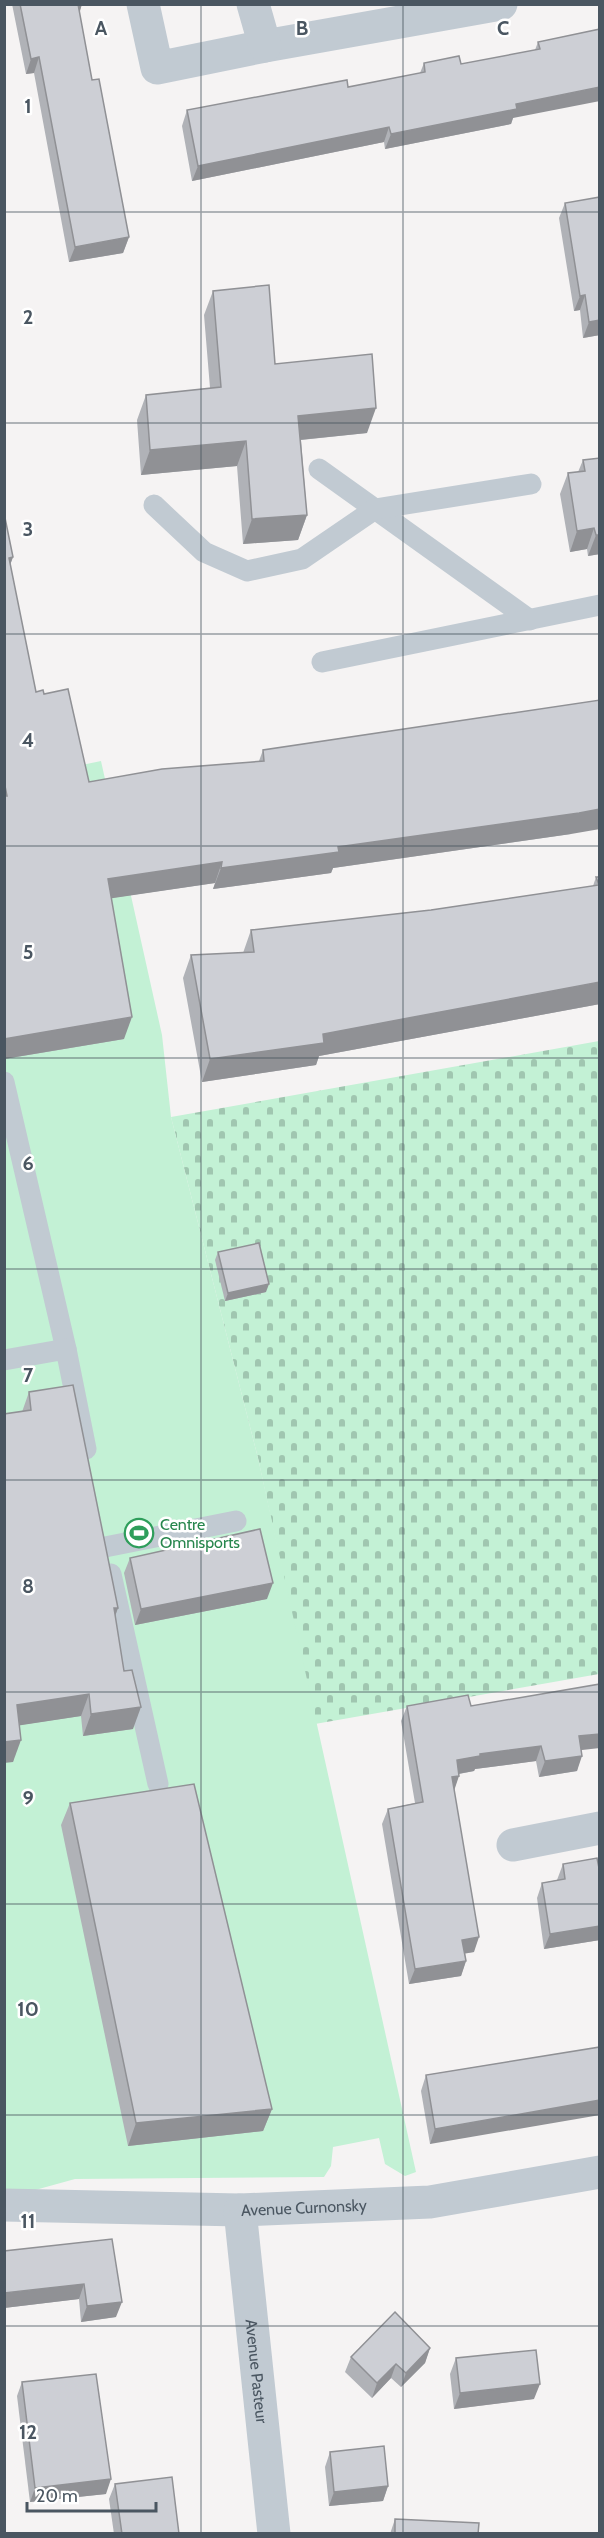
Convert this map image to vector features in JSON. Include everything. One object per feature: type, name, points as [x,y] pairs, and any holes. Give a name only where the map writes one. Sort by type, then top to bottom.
[{"type":"street","points":[[143,4],[157,68],[265,46],[501,4]]},
{"type":"street","points":[[253,4],[265,46]]},
{"type":"street","points":[[513,1845],[600,1828]]},
{"type":"street","name":"Avenue Curnonsky","points":[[4,2205],[240,2210],[430,2202],[600,2172]]},
{"type":"street","name":"Avenue Pasteur","points":[[240,2210],[274,2534]]},
{"type":"lane","points":[[319,469],[530,620]]},
{"type":"lane","points":[[154,505],[204,552],[247,571],[302,558],[375,509],[531,484]]},
{"type":"lane","points":[[322,662],[600,606]]},
{"type":"lane","points":[[4,1082],[66,1349],[89,1466]]},
{"type":"lane","points":[[4,1360],[66,1349]]},
{"type":"lane","points":[[105,1547],[236,1521]]},
{"type":"lane","points":[[100,1524],[158,1784]]},
{"type":"green space","name":"Centre Omnisports","points":[[101,761],[162,1035],[171,1117],[258,1458],[416,2172],[405,2176],[385,2164],[379,2138],[333,2147],[331,2166],[324,2177],[75,2179],[28,2192],[5,2191],[5,781]]},
{"type":"green space","points":[[599,1041],[599,1674],[315,1724],[258,1458],[171,1117]]},
{"type":"building","points":[[20,4],[78,4],[92,80],[99,79],[129,237],[75,247],[39,57],[31,59]]},
{"type":"building","points":[[600,29],[600,87],[516,104],[517,109],[391,134],[389,127],[198,166],[187,110],[347,80],[348,87],[425,72],[424,63],[459,56],[461,64],[540,49],[538,42]]},
{"type":"building","points":[[600,197],[600,320],[589,322],[585,295],[580,296],[565,203]]},
{"type":"building","points":[[269,285],[275,364],[372,354],[376,408],[298,416],[307,515],[252,519],[246,441],[150,450],[146,395],[221,387],[213,291]]},
{"type":"building","points":[[600,458],[600,535],[596,535],[594,528],[577,531],[568,473],[585,471],[583,460]]},
{"type":"building","points":[[4,513],[13,557],[9,558],[36,692],[43,690],[44,694],[68,689],[89,782],[162,769],[264,761],[263,750],[600,700],[600,809],[338,847],[339,852],[221,868],[222,862],[108,879],[132,1017],[4,1039],[4,796],[7,796],[4,781]]},
{"type":"building","points":[[596,877],[600,877],[600,982],[323,1034],[324,1043],[210,1059],[191,955],[254,952],[251,930],[431,910],[599,885]]},
{"type":"building","points":[[259,1243],[269,1284],[228,1293],[218,1252]]},
{"type":"building","points":[[73,1385],[118,1608],[114,1608],[124,1671],[132,1670],[141,1707],[91,1714],[89,1694],[17,1705],[21,1740],[4,1742],[4,1414],[31,1410],[29,1392]]},
{"type":"building","points":[[260,1529],[273,1583],[141,1609],[130,1558]]},
{"type":"building","points":[[600,1684],[600,1734],[579,1736],[582,1756],[545,1761],[541,1746],[480,1754],[480,1756],[457,1760],[459,1776],[452,1777],[479,1937],[462,1940],[466,1961],[415,1969],[388,1809],[423,1802],[407,1706],[468,1695],[471,1706]]},
{"type":"building","points":[[194,1784],[272,2109],[136,2123],[70,1803]]},
{"type":"building","points":[[597,1858],[600,1873],[600,1926],[550,1934],[542,1883],[565,1879],[563,1864]]},
{"type":"building","points":[[600,2047],[600,2100],[435,2129],[426,2075]]},
{"type":"building","points":[[112,2239],[122,2302],[87,2306],[84,2284],[4,2293],[4,2251]]},
{"type":"building","points":[[395,2312],[430,2348],[406,2373],[396,2364],[377,2383],[351,2357]]},
{"type":"building","points":[[536,2350],[540,2384],[460,2393],[456,2358]]},
{"type":"building","points":[[96,2374],[111,2479],[35,2488],[22,2382]]},
{"type":"building","points":[[384,2446],[388,2486],[334,2492],[330,2452]]},
{"type":"building","points":[[172,2477],[179,2534],[122,2534],[115,2484]]},
{"type":"building","points":[[395,2519],[479,2523],[478,2534],[395,2534]]},
{"type":"place","name":"Centre Omnisports","points":[[139,1533]]}]
